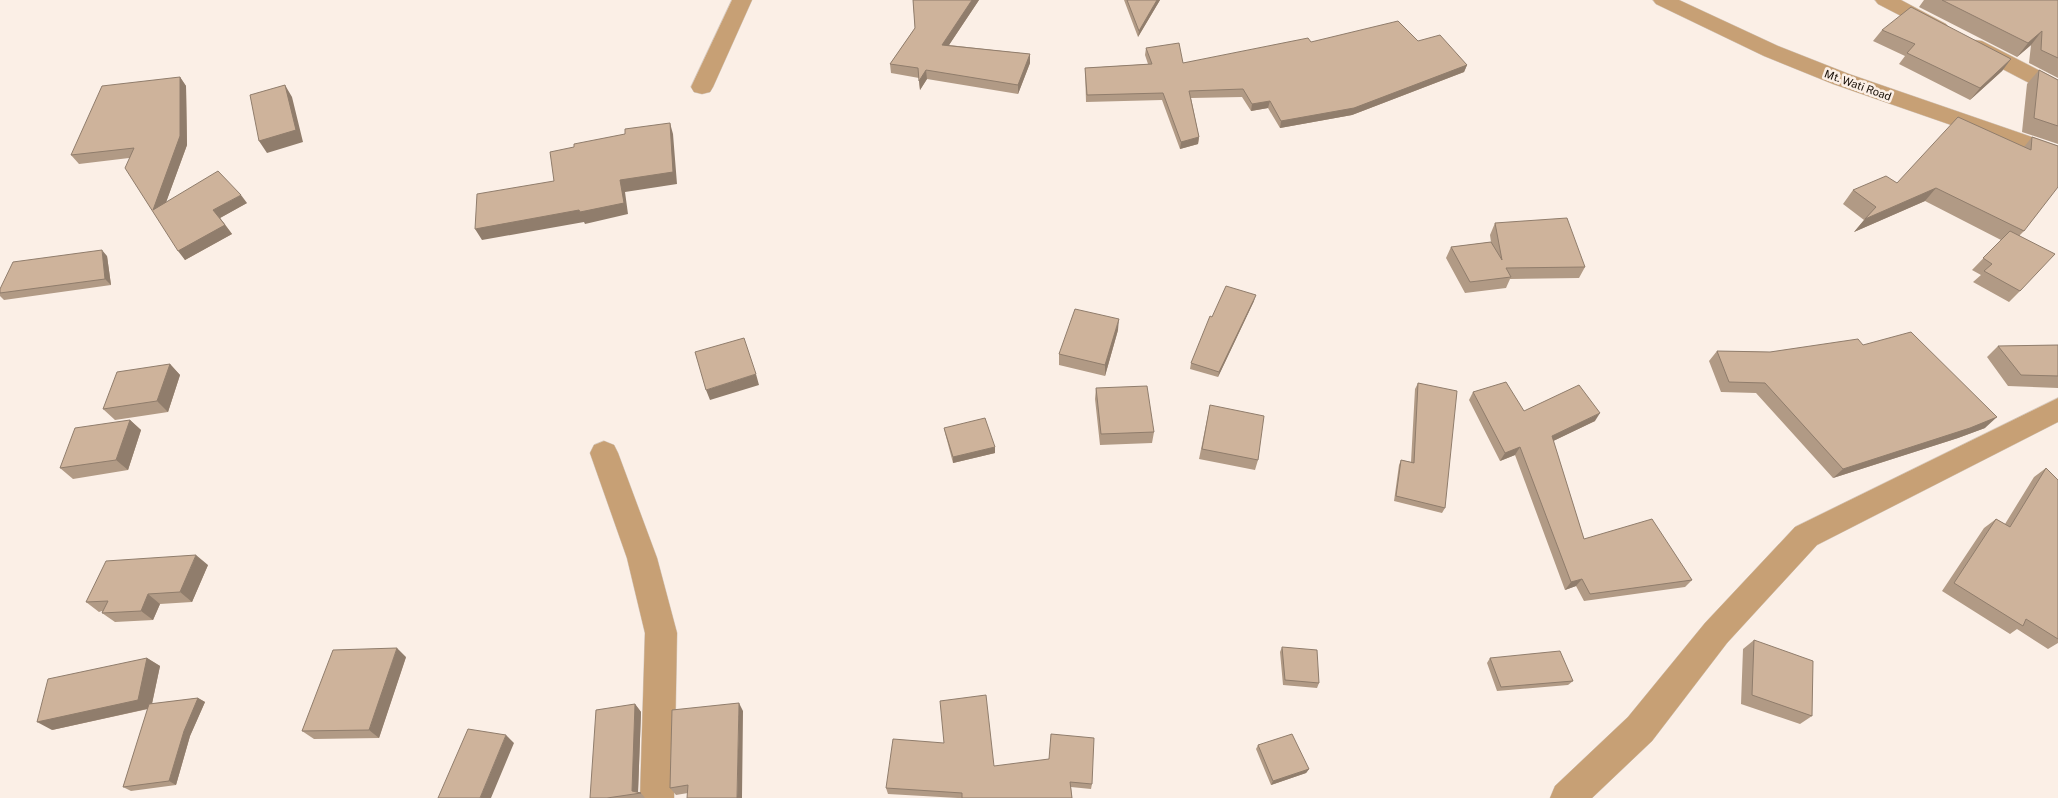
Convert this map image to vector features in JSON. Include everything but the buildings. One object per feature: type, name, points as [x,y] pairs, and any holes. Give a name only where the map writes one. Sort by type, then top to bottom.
[{"type":"street","points":[[702,87],[742,0]]},
{"type":"street","name":"Mt. Wati Road","points":[[1663,0],[1771,51],[1841,79],[2058,154]]},
{"type":"street","points":[[1885,0],[2058,89]]},
{"type":"street","points":[[1567,798],[1640,729],[1716,633],[1806,536],[2058,409]]},
{"type":"street","points":[[604,453],[642,558],[661,633],[661,694],[656,798]]}]
